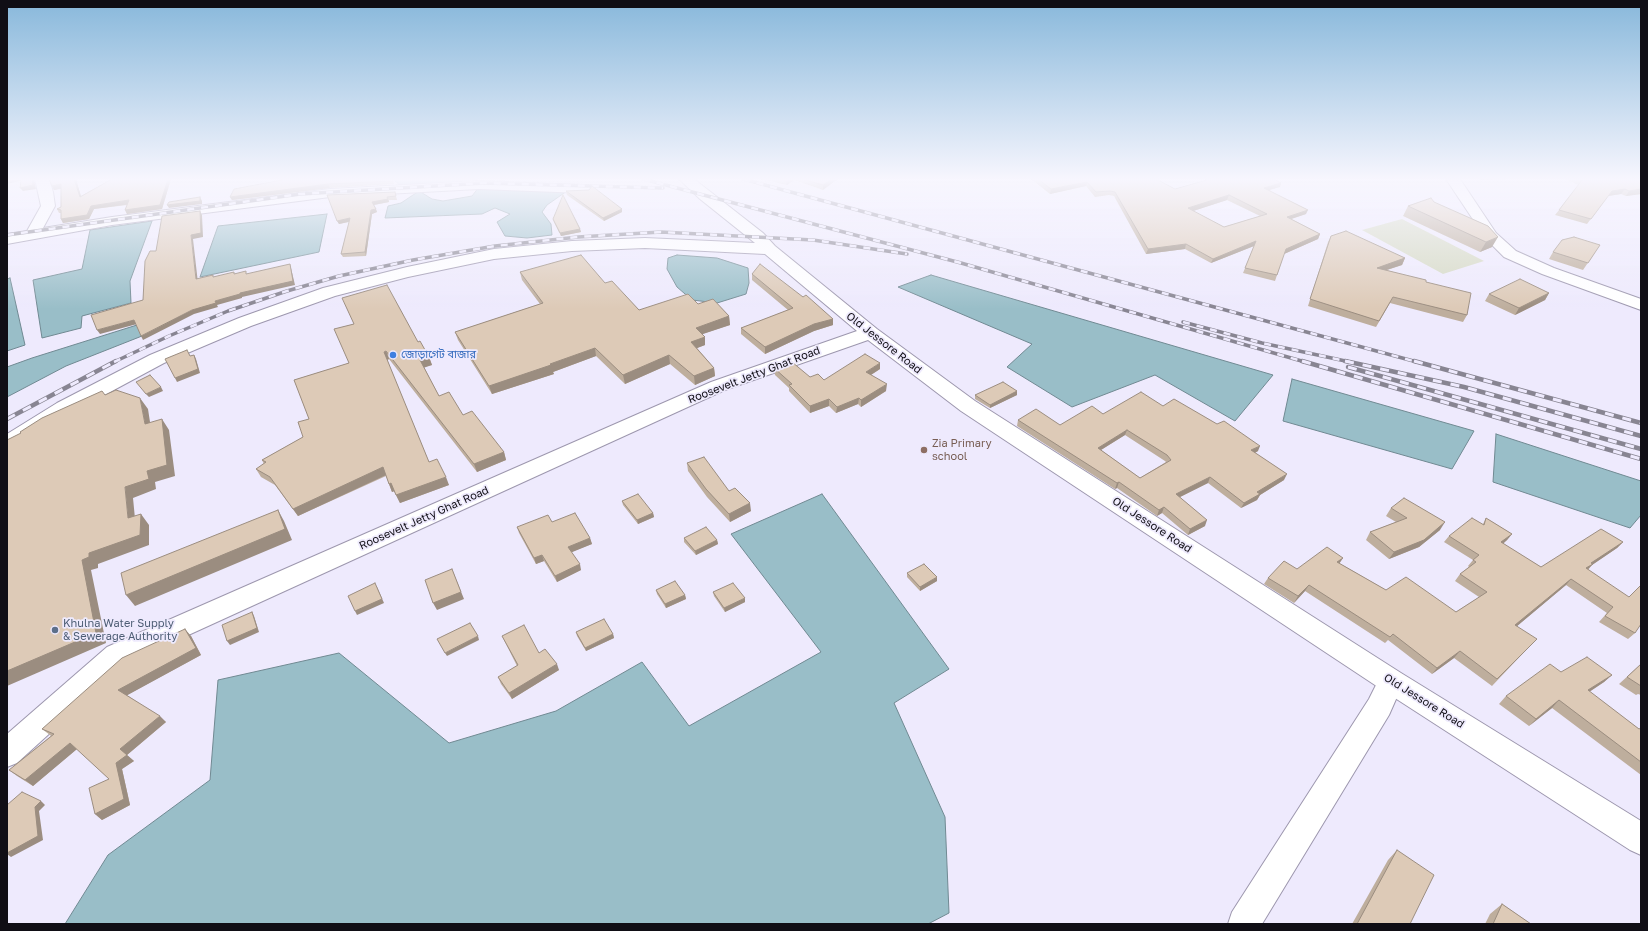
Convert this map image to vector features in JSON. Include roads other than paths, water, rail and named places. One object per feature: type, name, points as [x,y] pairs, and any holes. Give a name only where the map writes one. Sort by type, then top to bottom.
[{"type":"street","points":[[32,234],[39,222]]},
{"type":"street","points":[[7,239],[105,222]]},
{"type":"street","name":"Old Jessore Road","points":[[739,222],[870,333],[968,406],[1391,681],[1641,839]]},
{"type":"street","points":[[1482,222],[1491,236],[1510,254],[1548,271],[1641,305]]},
{"type":"street","points":[[7,444],[64,408],[157,359],[245,322],[329,292],[400,274],[494,254],[572,246],[645,243],[769,249]]},
{"type":"street","name":"Roosevelt Jetty Ghat Road","points":[[7,753],[117,655],[718,386],[870,333]]},
{"type":"street","points":[[1244,924],[1379,707],[1391,681]]},
{"type":"railway","points":[[7,235],[97,222]]},
{"type":"railway","points":[[807,222],[961,263],[1305,362]]},
{"type":"railway","points":[[903,222],[1417,362]]},
{"type":"railway","points":[[115,361],[169,336],[228,311],[287,291],[339,276],[413,260],[495,246],[578,237],[661,232],[813,240],[907,254]]},
{"type":"railway","points":[[1183,322],[1262,343],[1350,362]]},
{"type":"railway","points":[[7,419],[115,361]]},
{"type":"railway","points":[[1302,361],[1641,459]]},
{"type":"railway","points":[[1345,361],[1464,387],[1641,436]]},
{"type":"railway","points":[[1414,361],[1641,423]]},
{"type":"railway","points":[[1348,367],[1641,449]]},
{"type":"place","name":"জোড়াগেট বাজার","points":[[393,355]]},
{"type":"place","name":"Zia Primary school","points":[[924,450]]},
{"type":"place","name":"Khulna Water Supply & Sewerage Authority","points":[[55,630]]}]
